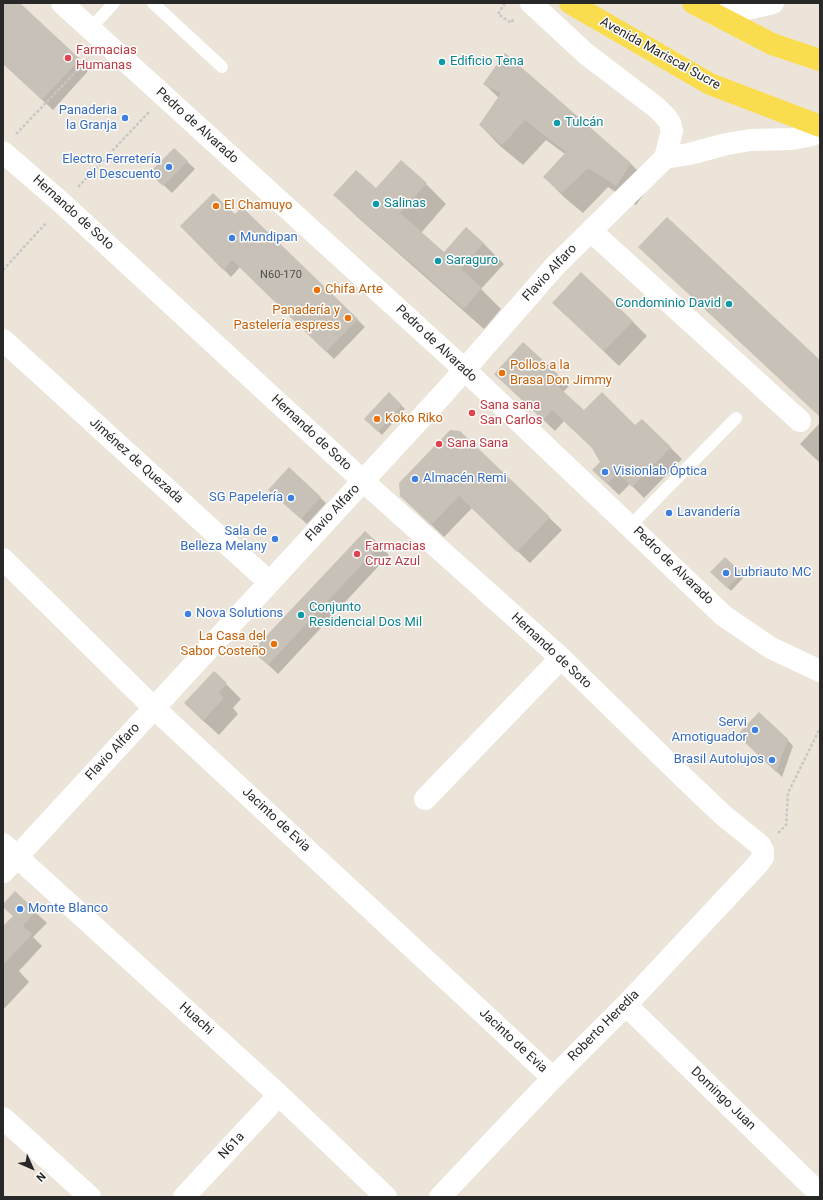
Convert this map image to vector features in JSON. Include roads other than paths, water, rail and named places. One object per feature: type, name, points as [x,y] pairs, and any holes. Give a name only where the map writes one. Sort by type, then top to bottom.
[{"type":"main road","name":"Avenida Mariscal Sucre","points":[[570,3],[710,84],[820,126]]},
{"type":"main road","points":[[693,3],[772,44],[820,60]]},
{"type":"street","name":"Pedro de Alvarado","points":[[62,3],[465,370],[724,616],[772,648],[820,671]]},
{"type":"street","points":[[531,3],[585,53],[657,108],[666,117],[670,123],[672,131],[665,158],[689,154],[727,144],[751,140],[808,136],[820,132]]},
{"type":"street","points":[[717,16],[773,3]]},
{"type":"street","name":"Hernando de Soto","points":[[8,145],[63,204],[363,481],[561,658],[693,786],[761,848]]},
{"type":"street","name":"Flavio Alfaro","points":[[8,858],[154,708],[465,370],[555,266],[665,158]]},
{"type":"street","points":[[591,231],[800,421]]},
{"type":"street","name":"Jiménez de Quezada","points":[[3,340],[270,582]]},
{"type":"street","name":"Jacinto de Evia","points":[[3,559],[154,708],[553,1078]]},
{"type":"street","points":[[425,799],[561,658]]},
{"type":"street","name":"Roberto Heredia","points":[[440,1197],[553,1078],[626,1005],[758,864],[763,857],[761,848]]},
{"type":"street","name":"Huachi","points":[[8,858],[279,1095],[386,1197]]},
{"type":"street","name":"Domingo Juan","points":[[626,1005],[820,1194]]},
{"type":"street","name":"N61a","points":[[184,1197],[279,1095]]},
{"type":"street","points":[[3,1118],[90,1197]]},
{"type":"lane","points":[[97,35],[114,3]]},
{"type":"lane","points":[[153,3],[222,67]]},
{"type":"lane","points":[[630,526],[736,418]]},
{"type":"place","name":"Farmacias Humanas","points":[[68,58]]},
{"type":"place","name":"Edificio Tena","points":[[442,62]]},
{"type":"place","name":"Panaderia la Granja","points":[[125,118]]},
{"type":"place","name":"Tulcán","points":[[557,123]]},
{"type":"place","name":"Electro Ferretería el Descuento","points":[[169,167]]},
{"type":"place","name":"Salinas","points":[[376,204]]},
{"type":"place","name":"El Chamuyo","points":[[216,206]]},
{"type":"place","name":"Mundipan","points":[[232,238]]},
{"type":"place","name":"Saraguro","points":[[438,261]]},
{"type":"place","name":"Chifa Arte","points":[[317,290]]},
{"type":"place","name":"Condominio David","points":[[729,304]]},
{"type":"place","name":"Panadería y Pastelería espress","points":[[348,318]]},
{"type":"place","name":"Pollos a la Brasa Don Jimmy","points":[[502,373]]},
{"type":"place","name":"Sana sana San Carlos","points":[[472,413]]},
{"type":"place","name":"Koko Riko","points":[[377,419]]},
{"type":"place","name":"Sana Sana","points":[[439,444]]},
{"type":"place","name":"Visionlab Óptica","points":[[605,472]]},
{"type":"place","name":"Almacén Remi","points":[[415,479]]},
{"type":"place","name":"SG Papelería","points":[[291,498]]},
{"type":"place","name":"Lavandería","points":[[669,513]]},
{"type":"place","name":"Sala de Belleza Melany","points":[[275,539]]},
{"type":"place","name":"Farmacias Cruz Azul","points":[[357,554]]},
{"type":"place","name":"Lubriauto MC","points":[[726,573]]},
{"type":"place","name":"Nova Solutions","points":[[188,614]]},
{"type":"place","name":"Conjunto Residencial Dos Mil","points":[[301,615]]},
{"type":"place","name":"La Casa del Sabor Costeño","points":[[274,644]]},
{"type":"place","name":"Servi Amotiguador","points":[[755,730]]},
{"type":"place","name":"Brasil Autolujos","points":[[772,760]]},
{"type":"place","name":"Monte Blanco","points":[[20,909]]}]
